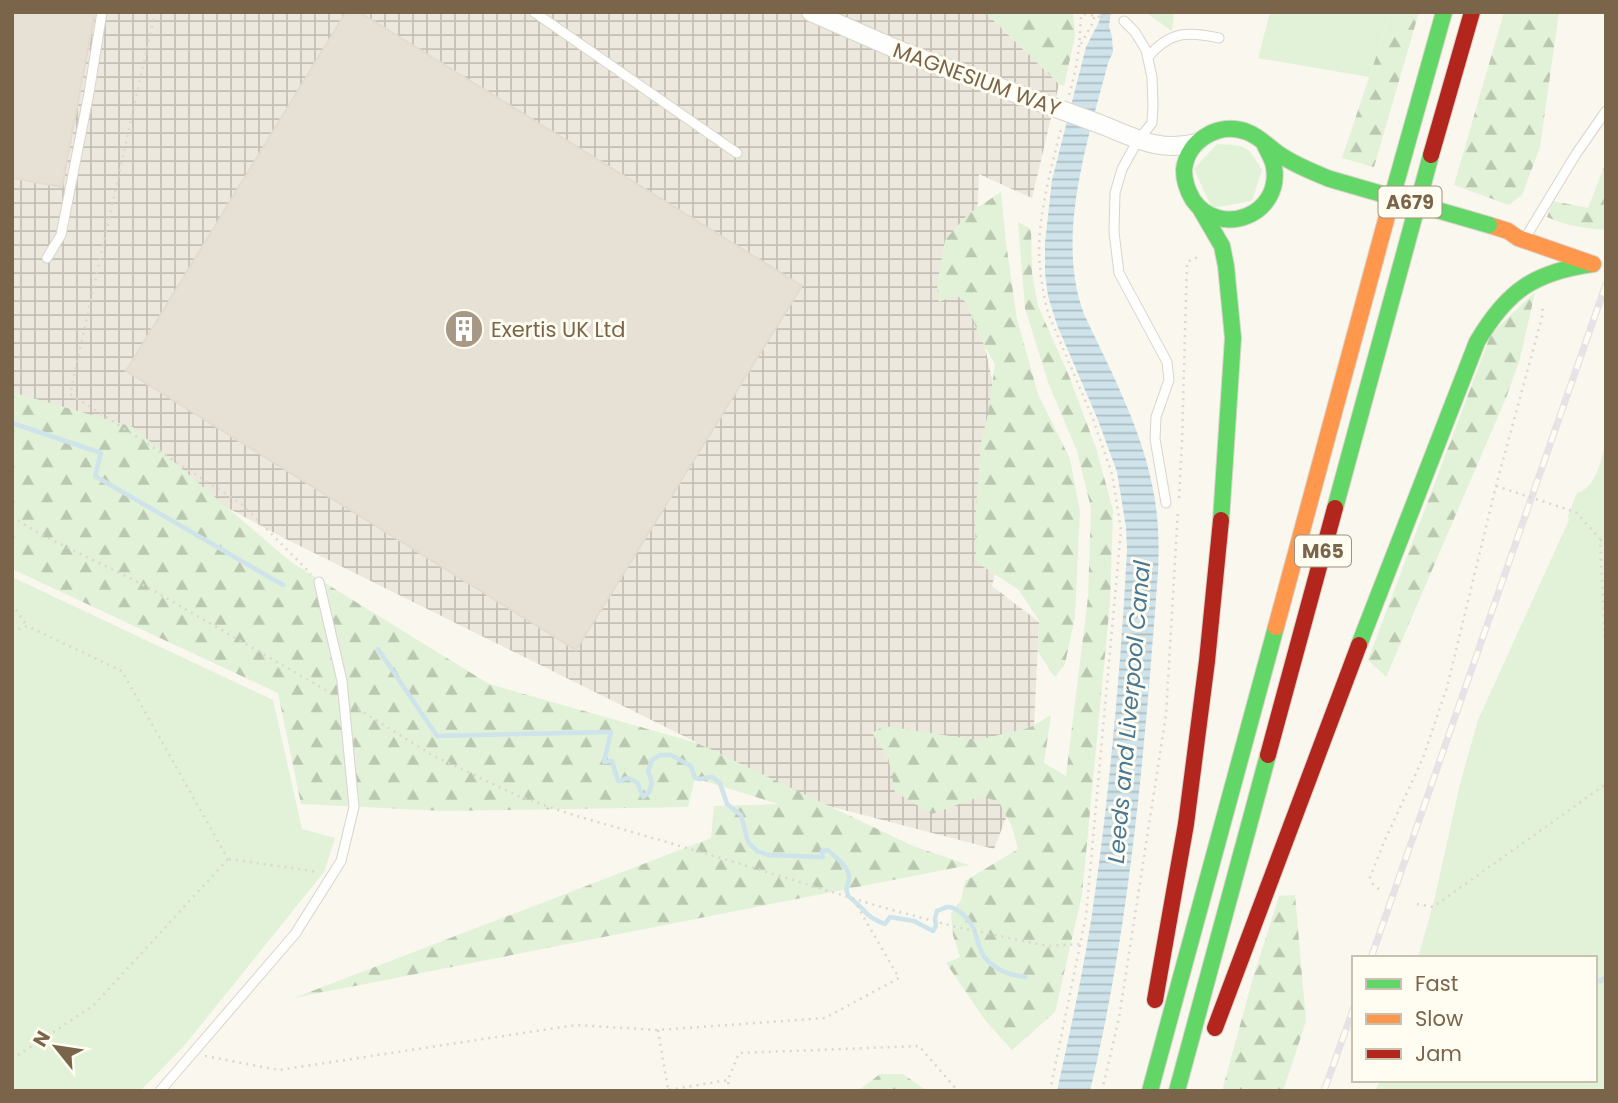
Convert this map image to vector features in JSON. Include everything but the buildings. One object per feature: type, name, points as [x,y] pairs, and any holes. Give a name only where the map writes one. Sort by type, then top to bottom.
[{"type":"highway","name":"M65","points":[[1150,1091],[1444,12]]},
{"type":"highway","name":"M65","points":[[1177,1091],[1472,12]]},
{"type":"highway","name":"A679","points":[[1196,144],[1218,130],[1244,130],[1255,135],[1290,162],[1329,179],[1508,231],[1518,229],[1526,236],[1602,262]]},
{"type":"highway","points":[[1264,143],[1272,155],[1276,170],[1275,184],[1269,198]]},
{"type":"highway","points":[[1150,1020],[1186,824],[1207,661],[1224,488],[1233,338],[1222,246],[1186,188],[1185,163],[1196,144]]},
{"type":"highway","name":"A679","points":[[1200,210],[1214,218],[1245,218],[1259,210],[1269,198],[1297,184],[1329,179]]},
{"type":"highway","points":[[1210,1044],[1476,342],[1488,321],[1521,287],[1568,266],[1602,262]]},
{"type":"street","name":"MAGNESIUM WAY","points":[[811,12],[903,52],[1141,141],[1171,148],[1196,144]]},
{"type":"street","name":"MAGNESIUM WAY","points":[[1141,141],[1167,160],[1186,188]]},
{"type":"lane","points":[[47,258],[61,235],[102,12]]},
{"type":"lane","points":[[534,12],[737,153]]},
{"type":"lane","points":[[1124,21],[1135,32],[1146,50],[1152,77],[1153,106],[1152,122],[1122,169],[1115,193],[1114,232],[1119,273],[1167,362],[1169,380],[1156,417],[1155,439],[1166,503]]},
{"type":"lane","points":[[1148,57],[1155,48],[1179,34],[1201,34],[1219,38]]},
{"type":"lane","points":[[1526,236],[1606,111]]},
{"type":"lane","points":[[160,1091],[295,933],[341,861],[354,807],[342,681],[318,582]]},
{"type":"path","points":[[155,12],[70,394],[243,505],[318,582]]},
{"type":"path","points":[[1080,45],[1096,12]]},
{"type":"path","points":[[1051,1091],[1087,916],[1121,530],[1112,474],[1044,296],[1039,252],[1041,226],[1062,111],[1077,67],[1082,13],[1101,17]]},
{"type":"path","points":[[1179,497],[1187,262]]},
{"type":"path","points":[[1380,889],[1373,884],[1370,877],[1423,758],[1447,687],[1543,305]]},
{"type":"path","points":[[1496,486],[1577,513],[1606,546]]},
{"type":"path","points":[[1102,1091],[1119,1018],[1166,715],[1178,511]]},
{"type":"path","points":[[12,517],[41,535],[140,583],[432,755],[518,796],[567,813],[956,927],[1048,946],[1081,944]]},
{"type":"path","points":[[1600,539],[1606,537]]},
{"type":"path","points":[[1600,539],[1606,665]]},
{"type":"path","points":[[12,604],[27,626],[122,670],[228,859]]},
{"type":"path","points":[[12,632],[27,626]]},
{"type":"path","points":[[1417,904],[1433,907],[1606,785]]},
{"type":"path","points":[[228,859],[333,873]]},
{"type":"path","points":[[12,1059],[93,1006],[228,859]]},
{"type":"path","points":[[191,1054],[279,1070],[576,1025],[658,1030],[825,1018],[900,978],[855,902]]},
{"type":"path","points":[[658,1030],[669,1090]]},
{"type":"path","points":[[729,1091],[728,1080],[739,1053],[919,1046],[958,1091]]},
{"type":"path","points":[[662,1091],[728,1080]]},
{"type":"shaded area","points":[[12,12],[985,12],[1059,84],[1032,198],[979,174],[974,297],[1015,484],[992,586],[1039,622],[1033,748],[994,849],[821,804],[280,536],[12,392]]},
{"type":"green space","points":[[985,12],[1073,12],[1075,36],[1064,86],[1059,84]]},
{"type":"green space","points":[[1145,12],[1174,12],[1172,31]]},
{"type":"green space","points":[[1270,12],[1391,12],[1369,77],[1258,58]]},
{"type":"green space","points":[[1391,12],[1419,12],[1374,167],[1342,158]]},
{"type":"green space","points":[[1504,12],[1559,12],[1540,147],[1522,195],[1509,205],[1454,185]]},
{"type":"green space","points":[[1217,144],[1245,148],[1262,170],[1252,201],[1212,208],[1194,169]]},
{"type":"green space","points":[[1606,162],[1606,230],[1568,225],[1547,217],[1553,201],[1588,208]]},
{"type":"green space","points":[[1001,192],[1017,319],[1038,394],[1070,459],[1080,511],[1075,616],[1065,664],[1055,677],[1038,652],[1039,621],[1019,590],[976,562],[975,521],[981,443],[995,364],[979,336],[967,303],[956,295],[939,302],[937,285],[945,240],[968,214]]},
{"type":"green space","points":[[1018,222],[1031,229],[1032,273],[1038,306],[1069,376],[1096,448],[1113,510],[1110,602],[1082,895],[1055,1012],[1012,1050],[985,1020],[946,963],[960,957],[953,935],[951,913],[961,900],[965,881],[1018,849],[1012,827],[999,802],[981,796],[932,814],[895,792],[888,757],[872,733],[884,726],[977,740],[1029,728],[1051,715],[1044,763],[1066,776],[1088,597],[1091,508],[1077,451],[1048,382],[1025,308]]},
{"type":"green space","points":[[1535,292],[1520,359],[1506,398],[1386,677],[1368,660],[1491,334]]},
{"type":"green space","points":[[12,392],[133,427],[291,562],[489,684],[697,743],[913,846],[969,865],[294,998],[711,838],[714,806],[778,804],[695,778],[688,807],[446,811],[301,804],[278,693],[12,569]]},
{"type":"green space","points":[[1606,444],[1606,1091],[1375,1091],[1379,1082],[1597,1082],[1597,956],[1419,956],[1478,720],[1569,520],[1577,493],[1589,485]]},
{"type":"green space","points":[[12,577],[273,700],[302,829],[335,838],[324,872],[184,1046],[140,1091],[12,1091]]},
{"type":"green space","points":[[1295,895],[1306,1021],[1283,1091],[1222,1091],[1279,896]]},
{"type":"green space","points":[[880,1074],[903,1074],[927,1091],[856,1091]]},
{"type":"water","name":"Leeds and Liverpool Canal","points":[[1101,12],[1111,12],[1109,26],[1113,52],[1092,124],[1078,188],[1073,253],[1076,284],[1084,314],[1128,408],[1145,456],[1156,507],[1158,564],[1135,833],[1104,1027],[1090,1091],[1057,1091],[1084,963],[1101,845],[1115,719],[1127,551],[1117,472],[1057,325],[1048,296],[1045,273],[1045,243],[1052,180],[1086,47],[1099,22]]},
{"type":"waterway","points":[[12,423],[101,453],[95,476],[283,585]]},
{"type":"waterway","points":[[378,649],[437,736],[611,732],[604,762],[612,761],[618,781],[628,778],[637,782],[643,797],[649,792],[652,783],[648,771],[652,760],[660,755],[671,755],[691,766],[695,778],[712,777],[720,783],[727,804],[741,815],[748,842],[757,851],[768,855],[823,857],[822,851],[828,850],[848,872],[849,897],[870,917],[885,924],[890,917],[914,921],[933,931],[937,911],[947,907],[956,909],[971,924],[981,952],[993,966],[1025,977]]},
{"type":"waterway","points":[[1597,980],[1606,977]]},
{"type":"railway","points":[[1372,956],[1606,284]]},
{"type":"railway","points":[[1324,1091],[1352,1013]]},
{"type":"traffic: fast","points":[[1393,194],[1444,12]]},
{"type":"traffic: fast","points":[[1264,143],[1273,164],[1274,184],[1269,198],[1259,209],[1247,216],[1218,218],[1205,212],[1193,200],[1185,178],[1186,159],[1198,142],[1216,131],[1226,129],[1252,134],[1288,160],[1330,179]]},
{"type":"traffic: fast","points":[[1335,508],[1431,155]]},
{"type":"traffic: fast","points":[[1330,179],[1489,225]]},
{"type":"traffic: fast","points":[[1201,210],[1222,246],[1233,338],[1221,520]]},
{"type":"traffic: fast","points":[[1359,645],[1477,342],[1488,324],[1499,309],[1524,287],[1554,272],[1593,264]]},
{"type":"traffic: fast","points":[[1150,1091],[1276,627]]},
{"type":"traffic: fast","points":[[1177,1091],[1268,755]]},
{"type":"traffic: slow","points":[[1276,627],[1393,194]]},
{"type":"traffic: slow","points":[[1489,225],[1593,264]]},
{"type":"traffic: jam","points":[[1431,155],[1472,12]]},
{"type":"traffic: jam","points":[[1268,755],[1335,508]]},
{"type":"traffic: jam","points":[[1155,1000],[1186,824],[1207,661],[1221,520]]},
{"type":"traffic: jam","points":[[1215,1028],[1359,645]]},
{"type":"place","name":"Exertis UK Ltd","points":[[464,329]]}]
